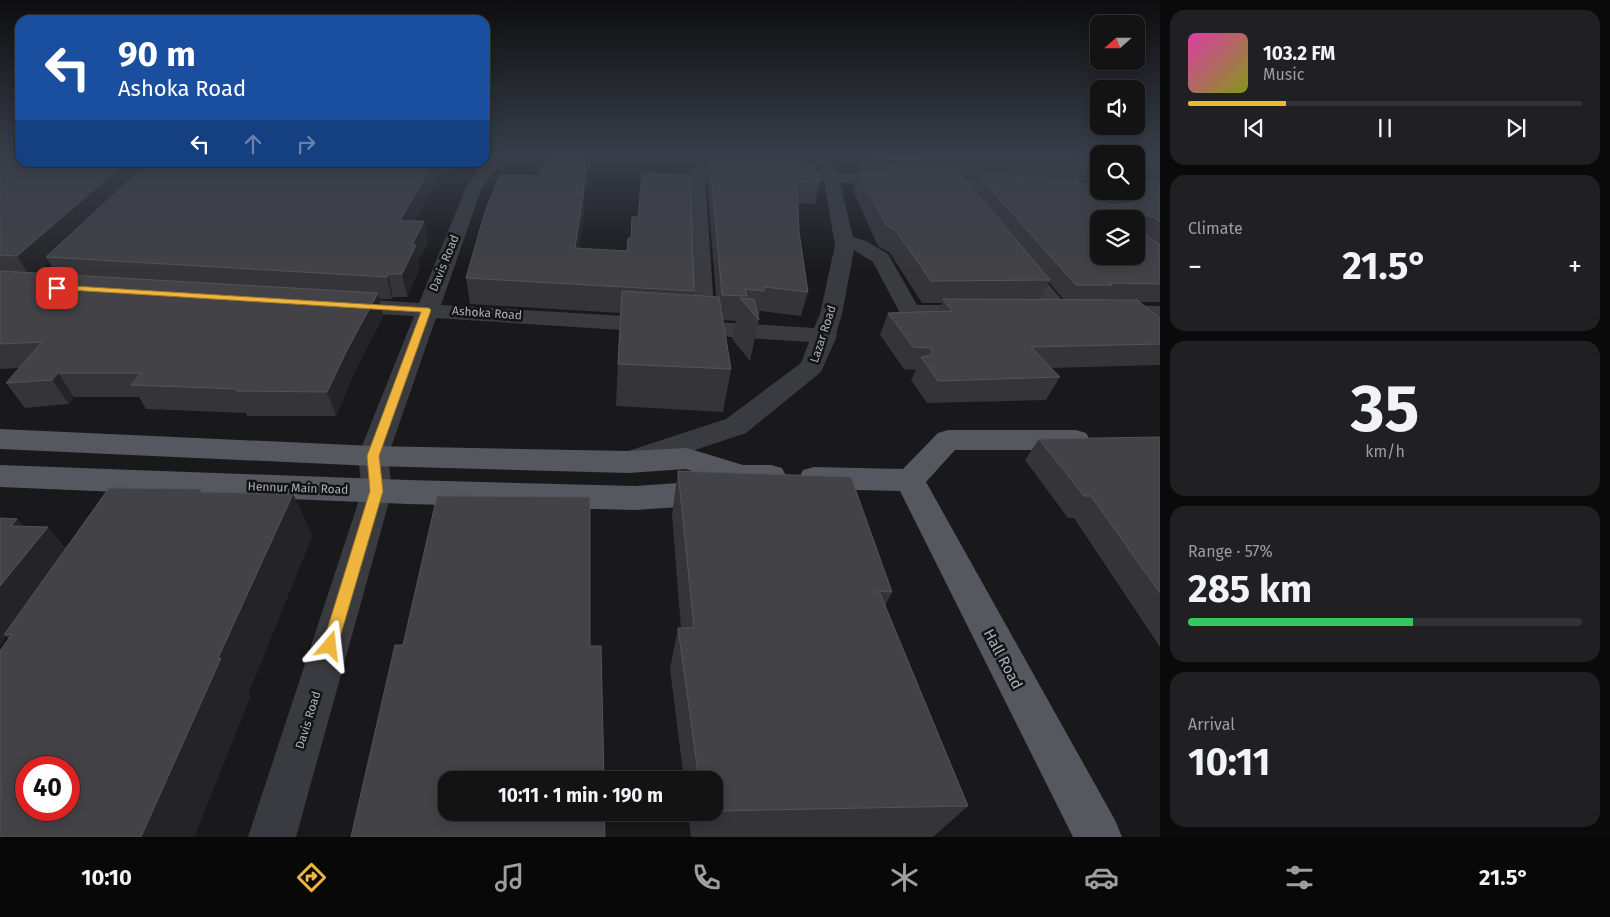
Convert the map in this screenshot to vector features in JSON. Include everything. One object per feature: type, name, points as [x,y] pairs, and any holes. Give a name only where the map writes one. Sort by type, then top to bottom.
[{"type":"main road","name":"Hennur Main Road","points":[[0,439],[635,498],[696,494],[743,476]]},
{"type":"main road","points":[[910,480],[948,440],[1102,440]]},
{"type":"main road","name":"Hennur Main Road","points":[[0,476],[375,474],[687,458],[743,476],[910,480]]},
{"type":"main road","name":"Hall Road","points":[[910,480],[1098,837]]},
{"type":"street","name":"Davis Road","points":[[272,837],[375,474],[426,310],[471,194]]},
{"type":"street","points":[[698,194],[704,326]]},
{"type":"street","name":"Lazar Road","points":[[628,462],[736,426],[812,367],[825,336],[845,245],[834,194]]},
{"type":"street","points":[[965,194],[973,204]]},
{"type":"street","points":[[1083,194],[1097,206]]},
{"type":"street","points":[[844,240],[859,245],[881,258],[910,312],[990,312]]},
{"type":"street","points":[[1010,250],[1077,311]]},
{"type":"street","name":"Ashoka Road","points":[[324,304],[704,326],[825,336]]},
{"type":"street","points":[[1029,311],[1160,313]]},
{"type":"building","points":[[0,194],[89,194],[17,256],[0,255]]},
{"type":"building","points":[[114,194],[415,194],[400,221],[424,221],[412,245],[416,245],[402,274],[388,274],[387,277],[46,257]]},
{"type":"building","points":[[492,194],[583,194],[575,248],[627,251],[628,238],[631,238],[632,217],[638,217],[640,194],[691,194],[694,291],[466,278],[485,212]]},
{"type":"building","points":[[713,194],[797,194],[799,232],[808,292],[764,287],[764,291],[745,289],[747,296],[722,295]]},
{"type":"building","points":[[870,194],[977,194],[1050,280],[931,281],[897,232],[886,225]]},
{"type":"building","points":[[995,194],[1090,194],[1090,200],[1103,200],[1109,205],[1132,204],[1130,200],[1145,200],[1145,194],[1160,194],[1160,222],[1154,217],[1145,215],[1145,210],[1090,210],[1090,265],[1145,265],[1145,234],[1160,245],[1160,284],[1109,283],[1112,285],[1076,285]]},
{"type":"building","points":[[0,271],[378,293],[327,392],[236,391],[237,389],[131,385],[141,373],[58,373],[52,380],[6,383],[42,342],[0,344]]},
{"type":"building","points":[[622,291],[719,297],[731,369],[618,364]]},
{"type":"building","points":[[740,298],[754,299],[759,320]]},
{"type":"building","points":[[943,299],[1137,300],[1160,318],[1160,344],[1031,347],[1060,377],[938,381],[921,357],[932,355],[931,348],[913,347],[888,313],[952,311]]},
{"type":"building","points":[[1160,437],[1160,593],[1091,496],[1084,496],[1039,439]]},
{"type":"building","points":[[678,471],[851,477],[892,592],[879,591],[968,806],[723,811],[723,771],[698,771],[678,628],[694,628]]},
{"type":"building","points":[[109,488],[202,489],[200,492],[293,494],[218,658],[221,658],[141,837],[0,837],[0,651],[12,634],[4,635]]},
{"type":"building","points":[[437,496],[590,497],[590,646],[601,646],[604,771],[438,771],[438,821],[604,821],[605,837],[351,837],[395,645],[403,645]]},
{"type":"building","points":[[0,518],[17,519],[11,526],[48,527],[0,586]]},
{"type":"route","points":[[57,288],[426,310],[373,456],[377,491],[330,646]]}]
